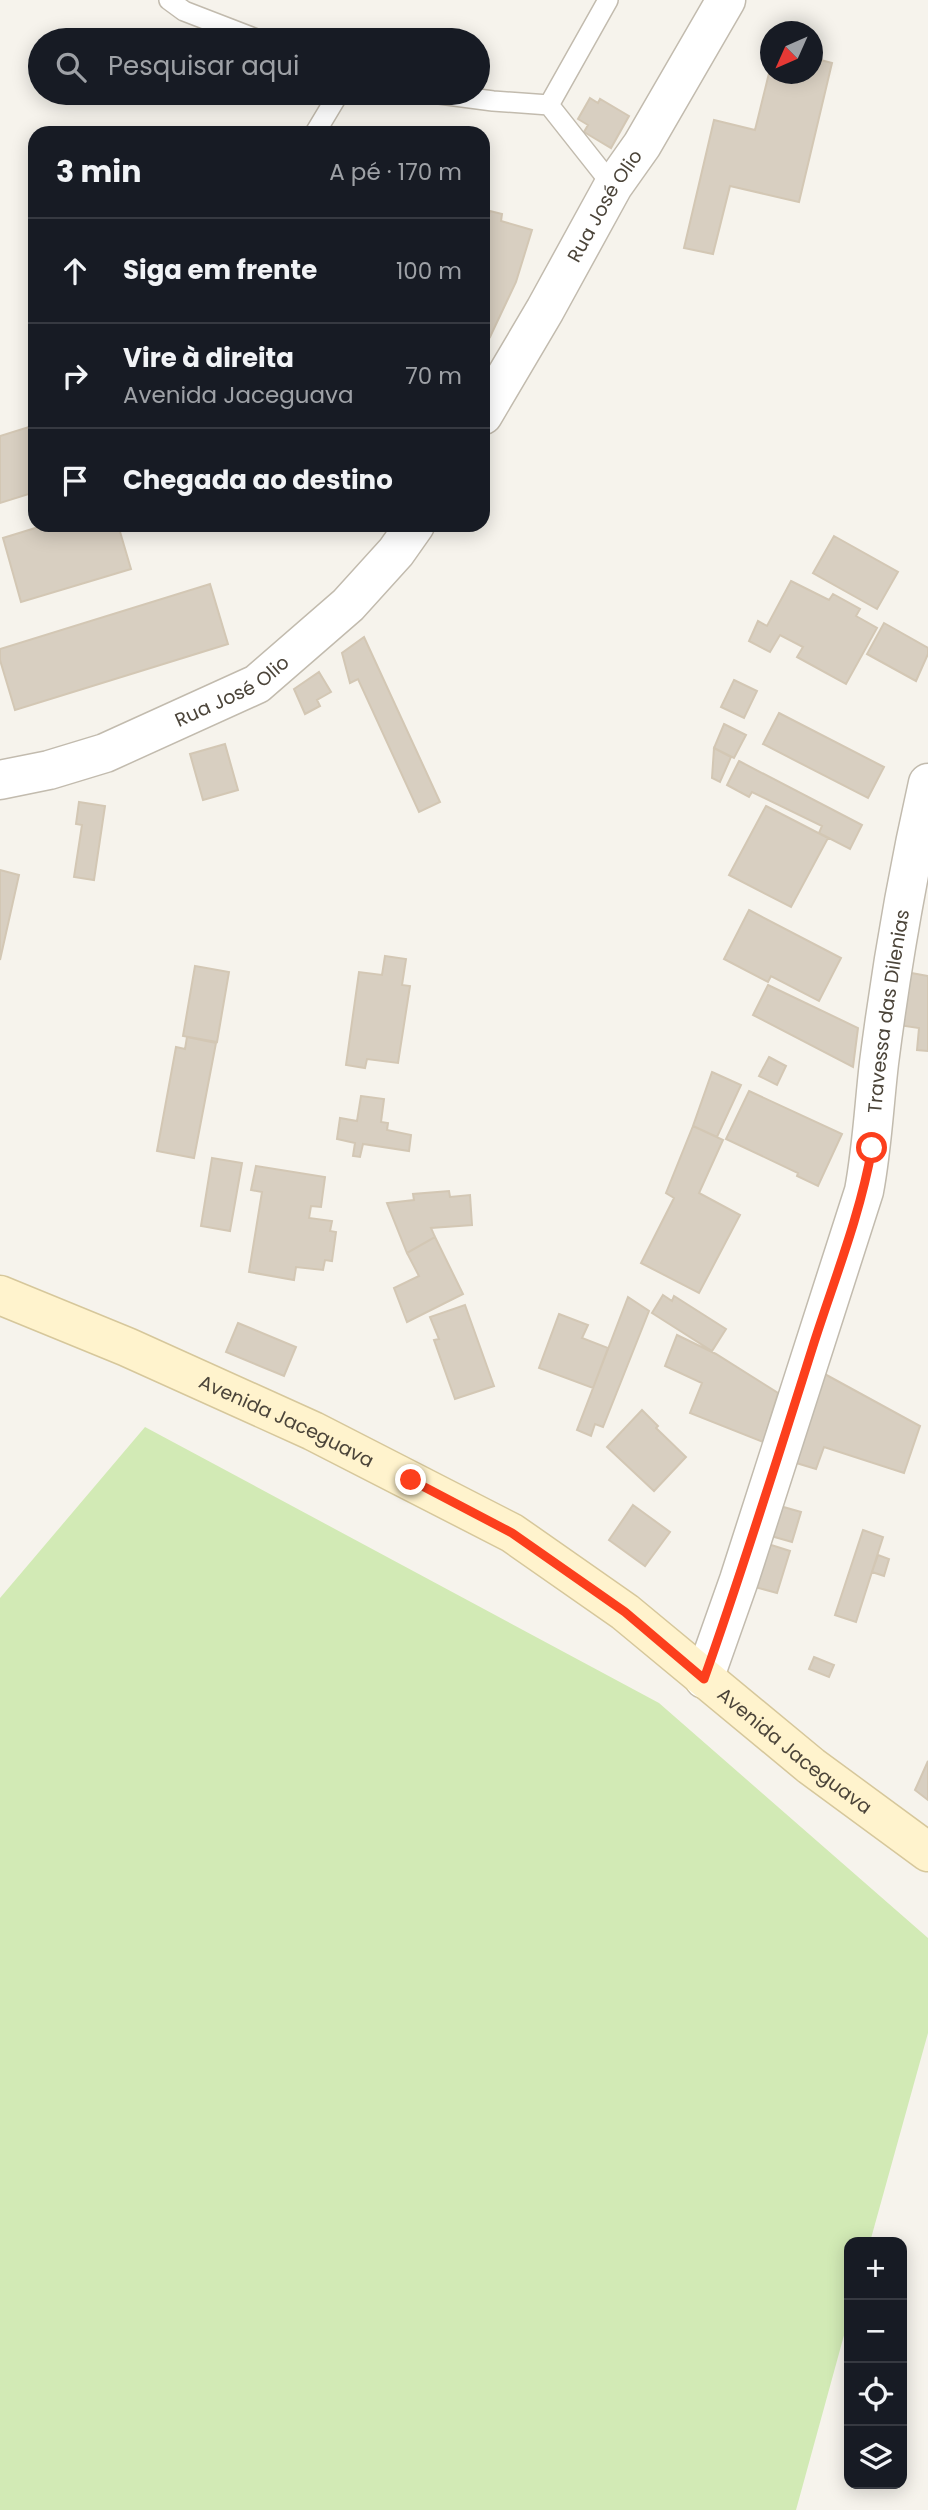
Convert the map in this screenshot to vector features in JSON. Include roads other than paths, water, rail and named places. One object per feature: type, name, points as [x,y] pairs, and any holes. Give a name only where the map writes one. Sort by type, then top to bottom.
[{"type":"main road","name":"Avenida Jaceguava","points":[[0,1295],[127,1347],[313,1431],[512,1533],[625,1612],[811,1766],[928,1852]]},
{"type":"street","name":"Rua José Olio","points":[[490,403],[614,186],[642,145],[726,0]]},
{"type":"street","name":"Rua José Olio","points":[[0,780],[105,754],[257,684],[348,605],[396,552],[410,532]]},
{"type":"street","name":"Travessa das Dilenias","points":[[704,1679],[739,1580],[864,1191],[872,1148],[879,1066],[900,914],[928,783]]},
{"type":"lane","points":[[169,0],[184,11],[228,28]]},
{"type":"lane","points":[[549,105],[608,0]]},
{"type":"lane","points":[[490,101],[549,105],[614,186]]},
{"type":"lane","points":[[319,126],[332,105]]}]
